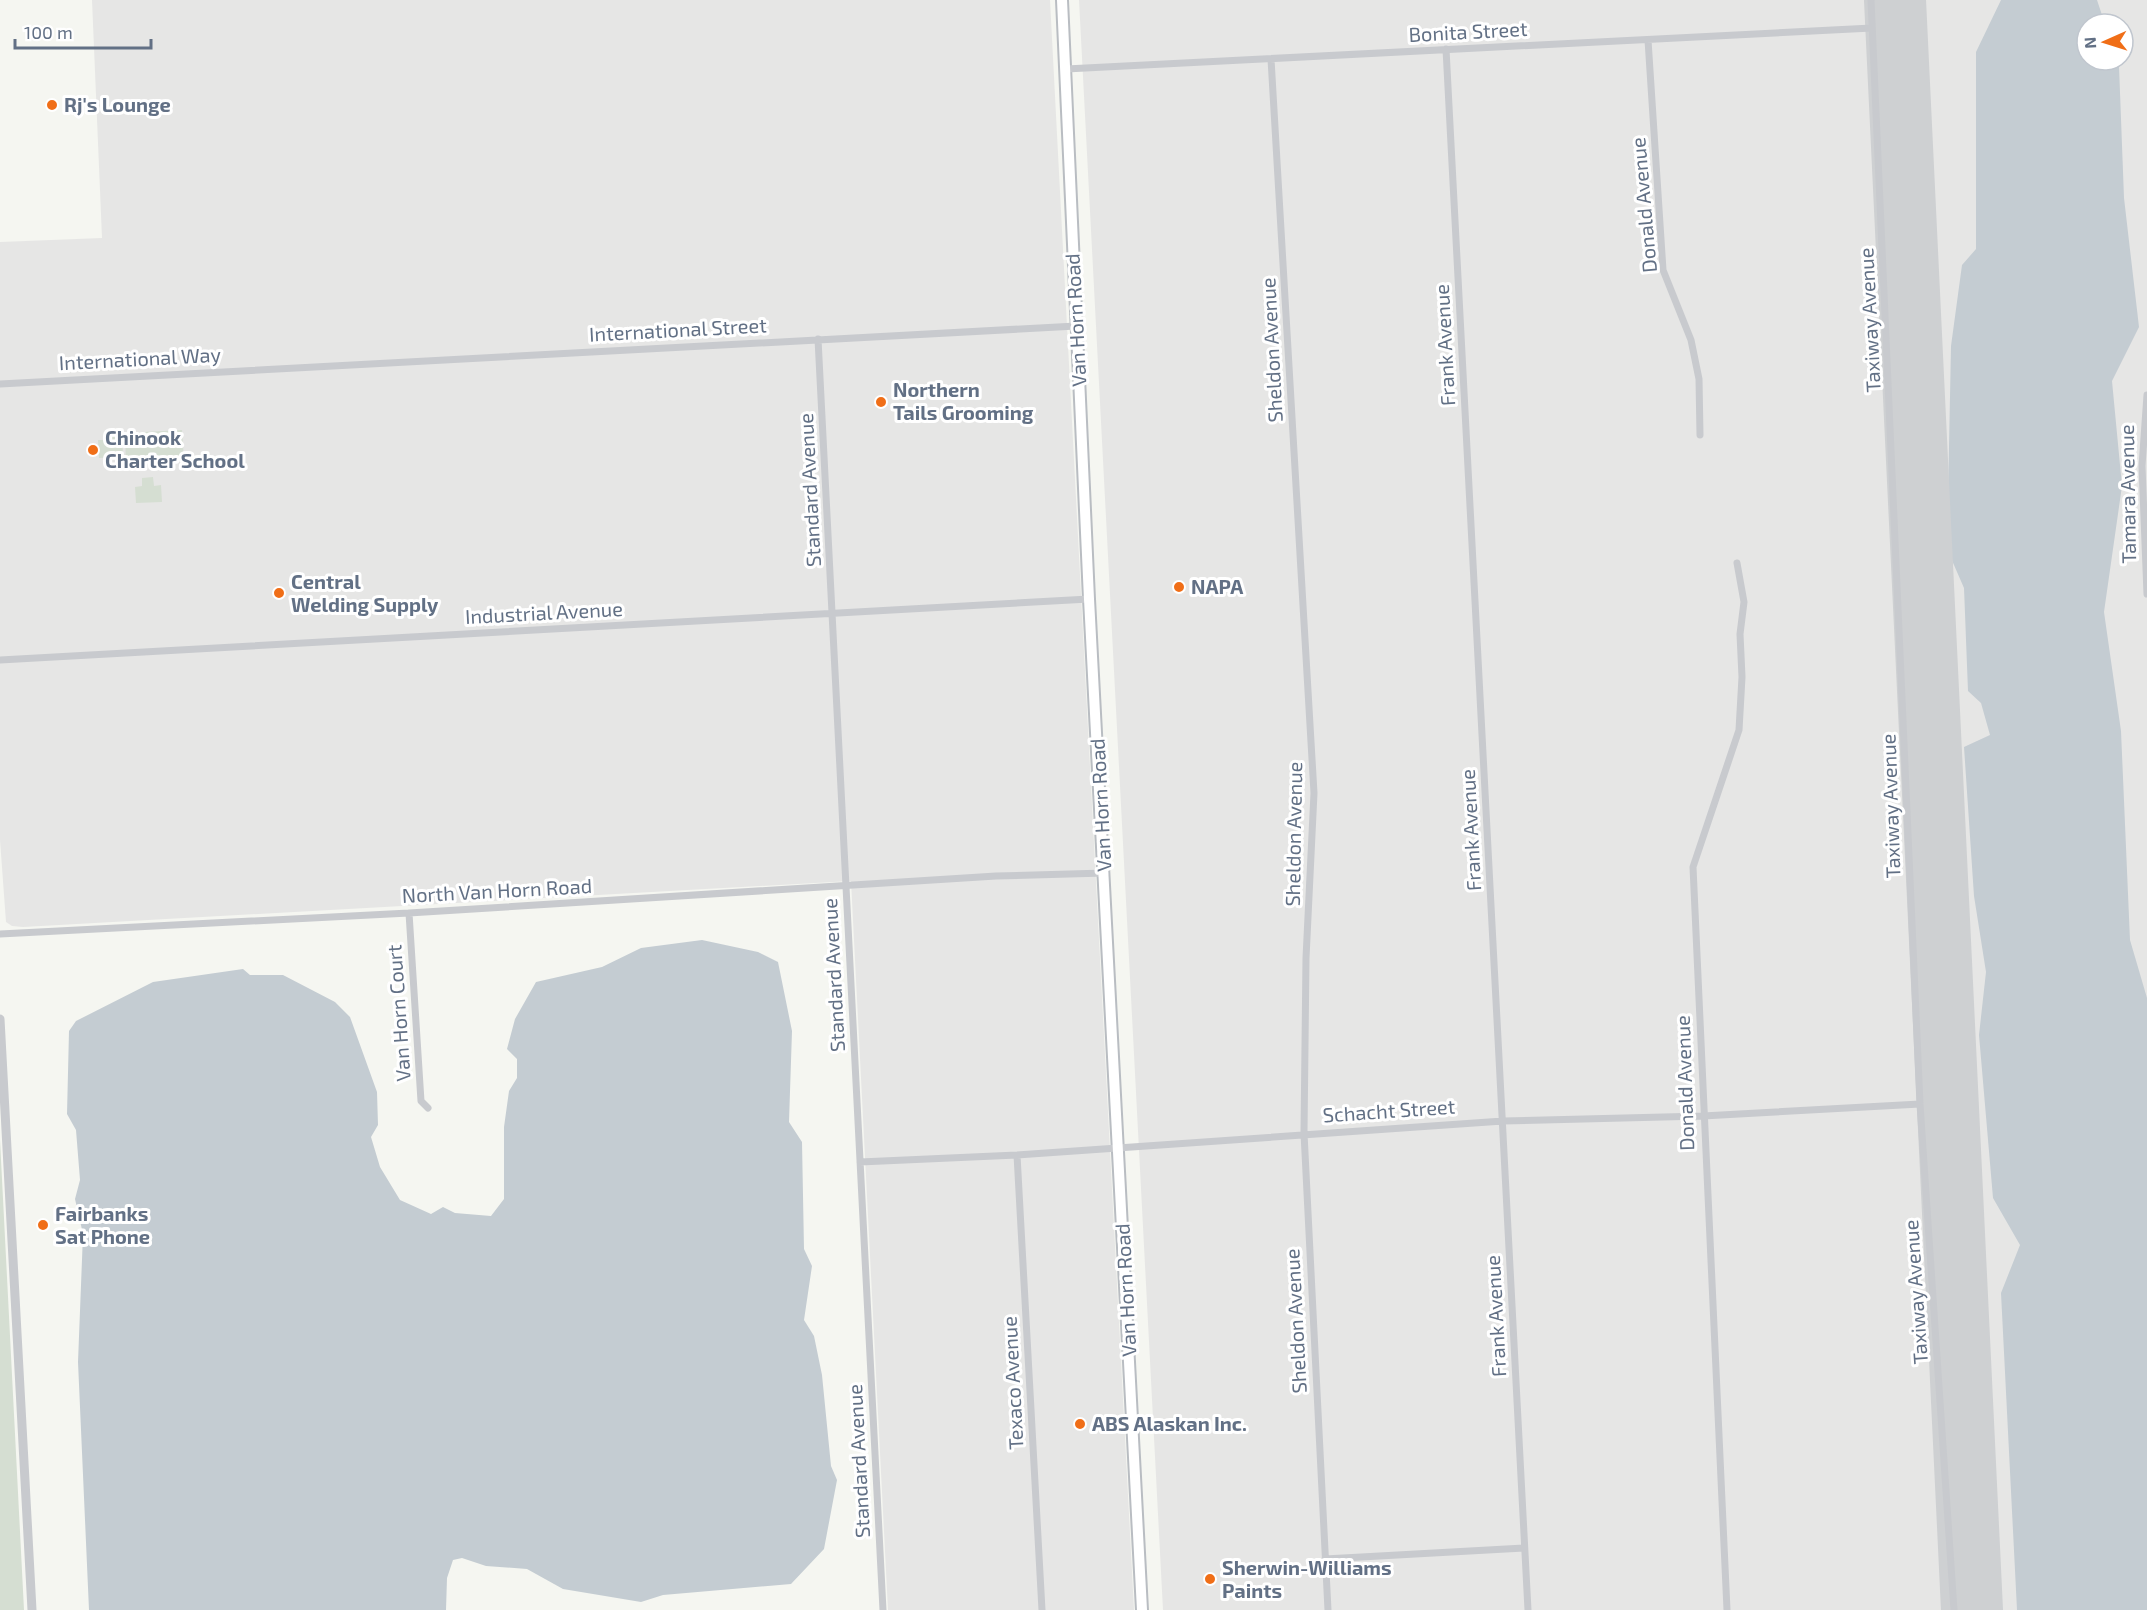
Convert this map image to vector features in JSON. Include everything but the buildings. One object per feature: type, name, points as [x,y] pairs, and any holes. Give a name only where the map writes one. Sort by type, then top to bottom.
[{"type":"main road","name":"Van Horn Road","points":[[1062,0],[1089,599],[1143,1610]]},
{"type":"street","name":"Taxiway Avenue","points":[[1871,0],[1920,1104],[1954,1610]]},
{"type":"street","name":"Bonita Street","points":[[1066,69],[1872,28]]},
{"type":"street","name":"Donald Avenue","points":[[1648,40],[1663,270],[1691,340],[1699,379],[1700,435]]},
{"type":"street","name":"Frank Avenue","points":[[1446,49],[1528,1610]]},
{"type":"street","name":"Sheldon Avenue","points":[[1271,59],[1314,793],[1306,958],[1304,1133],[1328,1610]]},
{"type":"street","name":"International Street","points":[[282,367],[1076,326]]},
{"type":"street","name":"Standard Avenue","points":[[818,339],[883,1610]]},
{"type":"street","name":"International Way","points":[[0,384],[282,367]]},
{"type":"street","name":"Tamara Avenue","points":[[2147,395],[2143,420],[2142,466],[2147,594]]},
{"type":"street","name":"Donald Avenue","points":[[1727,1610],[1693,867],[1739,730],[1742,677],[1740,634],[1744,602],[1737,563]]},
{"type":"street","name":"Industrial Avenue","points":[[0,660],[1089,599]]},
{"type":"street","name":"North Van Horn Road","points":[[0,934],[409,912],[996,876],[1105,873]]},
{"type":"street","name":"Van Horn Court","points":[[409,912],[421,1101],[428,1108]]},
{"type":"street","points":[[0,1019],[32,1610]]},
{"type":"street","name":"Schacht Street","points":[[860,1162],[1017,1155],[1304,1133],[1503,1121],[1703,1116],[1920,1104]]},
{"type":"street","name":"Texaco Avenue","points":[[1017,1155],[1042,1610]]},
{"type":"street","points":[[1325,1559],[1524,1548]]},
{"type":"shaded area","points":[[92,0],[1050,0],[1134,1610],[888,1610],[851,881],[23,927],[12,926],[6,922],[0,840],[0,242],[102,238]]},
{"type":"shaded area","points":[[1079,0],[2147,0],[2147,1610],[1163,1610]]},
{"type":"shaded area","points":[[2001,0],[2097,0],[2101,12],[2075,12],[2075,72],[2119,72],[2124,198],[2139,327],[2112,381],[2122,486],[2104,612],[2121,731],[2130,940],[2147,998],[2147,1610],[2017,1610],[2001,1293],[2020,1245],[1993,1198],[1979,1035],[1986,972],[1974,896],[1964,747],[1990,735],[1981,703],[1968,691],[1964,588],[1947,549],[1951,346],[1962,265],[1976,249],[1976,52]]},
{"type":"shaded area","points":[[122,428],[123,457],[99,458],[98,440],[108,440],[107,429]]},
{"type":"shaded area","points":[[182,430],[184,461],[126,465],[125,433]]},
{"type":"shaded area","points":[[153,477],[154,486],[161,485],[162,502],[136,503],[135,487],[142,486],[142,478]]},
{"type":"shaded area","points":[[702,940],[758,952],[778,962],[792,1031],[789,1122],[802,1142],[804,1249],[812,1266],[804,1320],[814,1336],[822,1375],[831,1466],[837,1480],[824,1549],[791,1584],[663,1595],[641,1602],[563,1589],[527,1569],[486,1566],[462,1558],[453,1560],[447,1578],[446,1610],[89,1610],[78,1362],[83,1234],[75,1199],[80,1180],[76,1130],[67,1114],[69,1031],[76,1021],[153,982],[243,969],[250,975],[283,975],[335,1002],[350,1017],[377,1092],[378,1125],[371,1137],[380,1167],[400,1200],[431,1214],[443,1207],[455,1213],[491,1216],[504,1199],[504,1127],[509,1091],[517,1078],[517,1059],[507,1049],[515,1019],[536,982],[602,967],[641,948]]},
{"type":"shaded area","points":[[0,1140],[24,1610],[0,1610]]},
{"type":"runway","points":[[1895,0],[1972,1610]]},
{"type":"place","name":"Rj's Lounge","points":[[52,105]]},
{"type":"place","name":"Northern Tails Grooming","points":[[881,402]]},
{"type":"place","name":"Chinook Charter School","points":[[93,450]]},
{"type":"place","name":"NAPA","points":[[1179,587]]},
{"type":"place","name":"Central Welding Supply","points":[[279,593]]},
{"type":"place","name":"Fairbanks Sat Phone","points":[[43,1225]]},
{"type":"place","name":"ABS Alaskan Inc.","points":[[1080,1424]]},
{"type":"place","name":"Sherwin-Williams Paints","points":[[1210,1579]]}]
